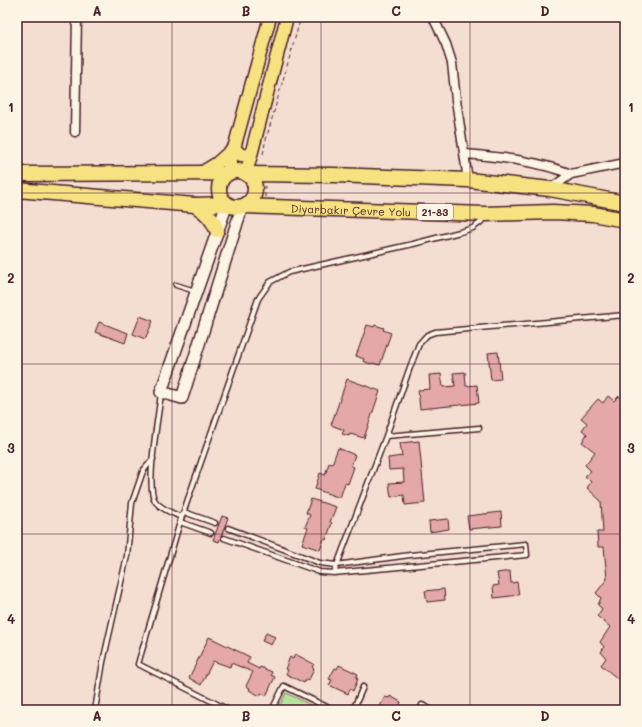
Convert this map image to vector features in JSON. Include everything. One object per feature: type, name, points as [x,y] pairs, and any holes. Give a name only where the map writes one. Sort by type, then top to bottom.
[{"type":"highway","points":[[17,174],[227,174],[237,172],[246,174],[334,175],[468,180],[550,189],[625,203]]},
{"type":"highway","points":[[227,174],[219,187],[221,197],[227,204]]},
{"type":"highway","points":[[17,190],[195,205],[227,204],[237,207],[243,206],[251,200],[255,191],[253,181],[246,174]]},
{"type":"highway","points":[[195,205],[210,217],[217,230]]},
{"type":"highway","name":"Diyarbakır Çevre Yolu","points":[[243,206],[485,214],[553,212],[593,214],[625,220]]},
{"type":"main road","points":[[227,174],[270,17]]},
{"type":"main road","points":[[246,174],[275,57],[287,17]]},
{"type":"main road","points":[[234,148],[241,155],[251,156]]},
{"type":"main road","points":[[201,173],[216,164],[234,148]]},
{"type":"main road","points":[[227,204],[161,392],[182,398],[243,206]]},
{"type":"street","points":[[75,132],[77,17]]},
{"type":"street","points":[[433,17],[446,44],[452,63],[468,180]]},
{"type":"street","points":[[465,154],[530,162],[571,174]]},
{"type":"street","points":[[550,189],[571,174],[625,163]]},
{"type":"lane","points":[[229,710],[138,664],[180,519],[184,512],[258,299],[270,282],[289,272],[413,244],[473,228],[481,222],[485,214]]},
{"type":"lane","points":[[176,285],[197,292]]},
{"type":"lane","points":[[334,573],[419,344],[427,335],[435,332],[625,315]]},
{"type":"lane","points":[[161,392],[151,490],[155,500],[166,511],[211,533]]},
{"type":"lane","points":[[386,436],[479,428]]},
{"type":"lane","points":[[95,710],[103,662],[127,556],[132,503],[143,471],[153,459]]},
{"type":"lane","points":[[184,512],[215,523]]},
{"type":"lane","points":[[224,538],[320,572],[334,573],[527,555],[526,544],[336,565],[320,562],[228,528]]},
{"type":"lane","points":[[272,710],[284,686],[333,710]]},
{"type":"lane","points":[[353,710],[363,687]]},
{"type":"lane","points":[[420,710],[422,706],[432,710]]},
{"type":"path","points":[[263,154],[301,17]]},
{"type":"path","points":[[264,202],[265,179]]},
{"type":"green space","points":[[286,693],[321,710],[278,710]]},
{"type":"building","points":[[140,316],[153,321],[145,339],[133,334]]},
{"type":"building","points":[[99,322],[128,333],[125,343],[95,332]]},
{"type":"building","points":[[367,325],[374,327],[375,325],[384,328],[383,330],[391,333],[380,365],[363,361],[364,359],[356,356]]},
{"type":"building","points":[[498,352],[501,379],[491,380],[488,353]]},
{"type":"building","points":[[465,372],[466,386],[477,385],[479,403],[420,409],[418,390],[430,389],[429,375],[441,374],[443,387],[455,386],[453,373]]},
{"type":"building","points":[[347,379],[380,391],[364,438],[350,434],[349,436],[342,434],[344,430],[331,425]]},
{"type":"building","points":[[608,396],[614,401],[619,396],[625,401],[625,674],[618,679],[601,665],[606,658],[601,652],[604,647],[600,642],[610,627],[597,616],[602,609],[598,605],[601,598],[596,593],[607,579],[604,547],[598,547],[597,532],[603,532],[601,501],[587,488],[591,482],[585,476],[591,471],[585,465],[595,452],[582,442],[587,434],[582,430],[587,423],[581,418],[598,399],[603,403]]},
{"type":"building","points":[[419,441],[425,503],[405,505],[404,495],[391,497],[389,483],[404,482],[403,469],[389,470],[388,458],[402,456],[400,443]]},
{"type":"building","points":[[338,448],[355,455],[351,466],[354,467],[348,484],[345,483],[340,498],[315,489],[320,473],[325,475],[329,463],[332,464]]},
{"type":"building","points":[[311,499],[336,507],[330,522],[332,523],[326,540],[324,539],[320,550],[302,544],[308,528],[305,527],[310,515],[306,513]]},
{"type":"building","points":[[501,512],[502,526],[469,529],[467,516]]},
{"type":"building","points":[[222,516],[228,518],[219,542],[213,540]]},
{"type":"building","points":[[448,519],[449,529],[430,532],[429,521]]},
{"type":"building","points":[[510,571],[511,583],[517,582],[519,595],[494,598],[493,586],[499,585],[497,573]]},
{"type":"building","points":[[444,589],[445,600],[427,602],[425,591]]},
{"type":"building","points":[[266,633],[275,637],[271,645],[262,641]]},
{"type":"building","points":[[209,637],[250,657],[247,663],[259,669],[260,667],[272,672],[271,675],[275,677],[266,696],[261,693],[260,696],[249,690],[250,688],[246,686],[253,672],[231,663],[230,667],[213,661],[201,685],[189,678]]},
{"type":"building","points":[[295,654],[314,664],[312,667],[314,669],[309,680],[306,679],[304,683],[286,674],[288,670],[285,669],[290,657],[293,659]]},
{"type":"building","points":[[339,665],[358,674],[356,678],[358,679],[353,691],[350,689],[348,694],[329,685],[332,680],[329,679],[335,668],[337,669]]},
{"type":"building","points":[[390,696],[401,702],[400,705],[411,710],[378,710],[385,697],[389,698]]}]
